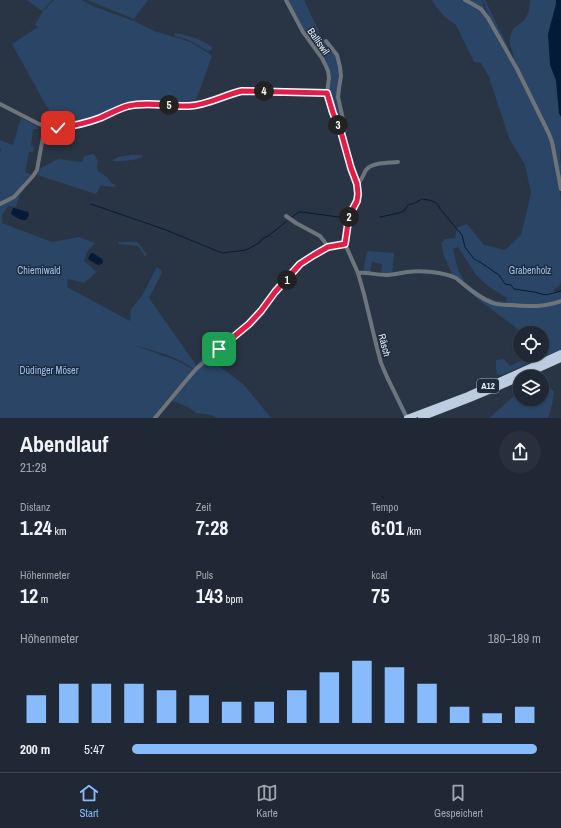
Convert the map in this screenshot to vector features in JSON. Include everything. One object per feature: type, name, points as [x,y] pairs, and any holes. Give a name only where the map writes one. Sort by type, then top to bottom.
[{"type":"highway","name":"A12","points":[[407,418],[474,393],[561,353]]},
{"type":"highway","name":"A12","points":[[537,370],[561,359]]},
{"type":"highway","name":"A12","points":[[421,418],[513,380]]},
{"type":"street","name":"Balliswil","points":[[286,0],[303,32],[325,64],[329,78],[327,93]]},
{"type":"street","points":[[465,0],[486,14],[517,69],[552,142],[561,189]]},
{"type":"street","points":[[326,41],[337,55],[341,72],[338,97],[346,129],[342,134]]},
{"type":"street","points":[[0,104],[33,122],[58,128],[84,123],[128,106],[140,104],[184,106],[197,105],[242,91],[327,93],[333,113],[342,134],[357,184],[357,201],[349,216],[345,244],[328,247],[300,264],[249,324],[196,370],[155,418]]},
{"type":"street","points":[[0,204],[14,197],[37,170],[45,126]]},
{"type":"street","points":[[357,184],[368,167],[378,164],[398,162]]},
{"type":"street","points":[[286,216],[320,236],[328,247]]},
{"type":"street","name":"Räsch","points":[[345,244],[358,273],[381,363],[407,418]]},
{"type":"street","points":[[358,273],[384,275],[419,272],[452,276],[477,295],[495,303],[528,307],[546,305],[561,301]]},
{"type":"green space","points":[[27,0],[52,0],[42,11]]},
{"type":"green space","points":[[54,0],[82,0],[95,7],[134,21],[154,31],[190,42],[207,52],[212,56],[196,100],[188,102],[148,101],[132,103],[87,120],[57,125],[12,44],[38,27],[35,25],[43,11]]},
{"type":"green space","points":[[87,0],[148,0],[134,19]]},
{"type":"green space","points":[[288,0],[304,0],[320,34],[336,55],[340,70],[337,91],[344,128],[342,130],[335,115],[330,97],[329,71],[326,60],[311,43]]},
{"type":"green space","name":"Grabenholz","points":[[432,0],[482,0],[485,11],[483,13],[515,69],[551,142],[561,202],[561,282],[559,286],[553,290],[555,292],[561,292],[561,300],[544,304],[513,305],[503,304],[487,299],[488,297],[493,300],[506,302],[507,298],[488,286],[476,275],[458,247],[453,249],[458,270],[464,280],[462,282],[452,274],[444,256],[441,243],[445,239],[455,238],[457,228],[467,224],[484,245],[505,250],[521,235],[531,193],[525,165],[509,138],[489,77],[481,63],[474,62],[456,25],[445,17]]},
{"type":"green space","points":[[483,0],[485,0],[512,55],[510,55],[488,14]]},
{"type":"green space","points":[[530,0],[556,0],[550,65],[556,80],[559,113],[561,117],[561,181],[550,134],[513,57],[510,43],[510,37],[513,29],[527,16]]},
{"type":"green space","points":[[175,33],[199,39],[212,47],[212,50],[208,51],[189,40],[175,36]]},
{"type":"green space","points":[[21,118],[38,127],[38,129],[33,129],[31,146],[34,147],[33,152],[29,152],[25,172],[32,175],[24,182],[16,207],[8,206],[2,215],[2,223],[52,242],[79,237],[95,243],[88,250],[84,261],[97,272],[84,283],[68,279],[67,287],[130,321],[131,309],[142,296],[157,267],[162,273],[149,298],[196,365],[203,358],[214,362],[244,385],[271,418],[216,418],[212,415],[196,413],[188,407],[173,401],[173,397],[196,371],[182,361],[133,345],[178,361],[194,370],[168,398],[153,418],[0,418],[0,140],[13,145]]},
{"type":"green space","points":[[94,154],[98,161],[98,171],[107,177],[115,187],[101,185],[96,194],[37,175],[41,168],[58,159],[82,162],[84,156]]},
{"type":"green space","points":[[142,155],[143,157],[128,160],[112,160],[119,157]]},
{"type":"green space","points":[[119,242],[137,242],[147,255],[145,256],[138,246],[119,244]]},
{"type":"green space","points":[[367,251],[394,253],[392,275],[381,275],[382,264],[372,262],[370,273],[363,273]]},
{"type":"green space","points":[[455,279],[478,296],[508,306],[561,303],[561,350],[549,355],[549,326],[514,326],[479,300]]},
{"type":"green space","points":[[504,359],[510,366],[518,362],[531,362],[502,375],[497,374],[496,360]]},
{"type":"green space","points":[[549,386],[554,392],[548,418],[489,418],[513,397],[513,406],[549,406]]},
{"type":"shaded area","points":[[556,0],[561,0],[561,117],[559,113],[556,80],[550,65],[548,34]]},
{"type":"shaded area","points":[[13,208],[28,212],[29,215],[26,220],[20,219],[11,214]]},
{"type":"shaded area","points":[[93,253],[102,259],[102,264],[98,265],[88,259],[90,254]]},
{"type":"waterway","points":[[380,217],[404,211],[408,205],[422,199],[433,201],[439,206],[462,235],[465,247],[474,259],[499,275],[505,284],[511,285],[514,289],[546,295],[561,291]]},
{"type":"waterway","points":[[91,204],[166,230],[222,253],[246,250],[259,243],[262,239],[287,221]]},
{"type":"waterway","points":[[292,217],[299,212],[302,212],[346,218]]},
{"type":"route","points":[[58,128],[90,121],[128,106],[140,104],[190,106],[242,91],[327,93],[357,184],[357,201],[349,216],[345,244],[328,247],[300,264],[249,324],[219,349]]},
{"type":"park label","name":"Chiemiwald","points":[[39,270]]},
{"type":"park label","name":"Düdinger Möser","points":[[49,370]]}]
